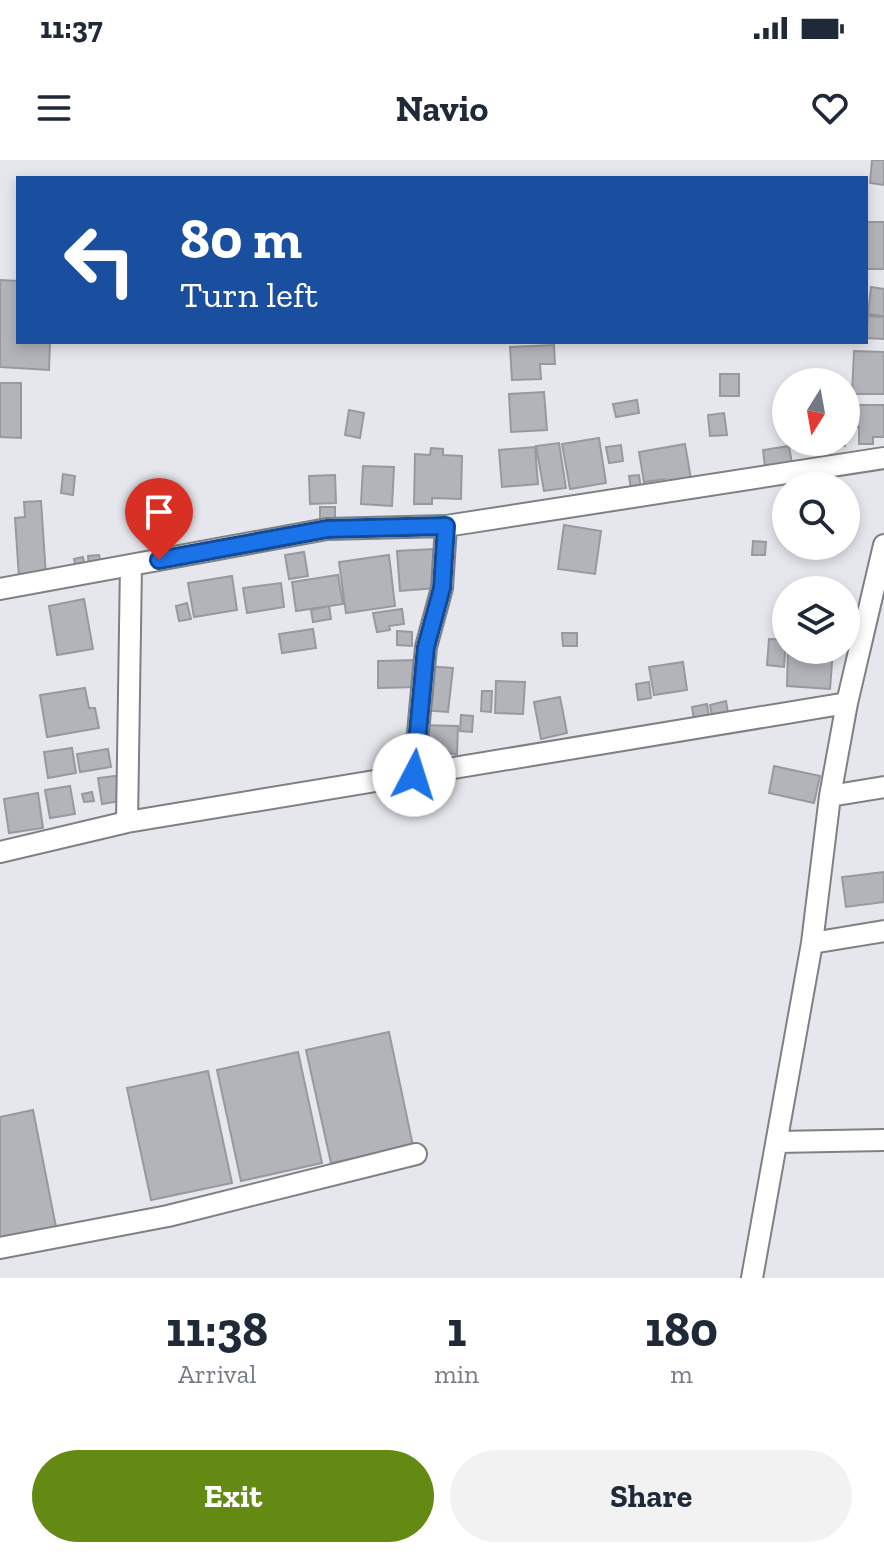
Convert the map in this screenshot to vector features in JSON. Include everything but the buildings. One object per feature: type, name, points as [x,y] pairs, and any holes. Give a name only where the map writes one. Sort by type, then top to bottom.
[{"type":"street","points":[[0,589],[327,529],[446,526],[884,458]]},
{"type":"street","points":[[414,775],[426,647],[442,588],[446,526]]},
{"type":"street","points":[[752,1278],[812,943],[830,796],[847,703],[884,545]]},
{"type":"street","points":[[127,822],[131,565]]},
{"type":"street","points":[[0,852],[127,822],[847,703]]},
{"type":"street","points":[[830,796],[884,787]]},
{"type":"street","points":[[812,943],[884,931]]},
{"type":"street","points":[[777,1142],[884,1140]]},
{"type":"street","points":[[0,1248],[168,1216],[416,1154]]},
{"type":"route","points":[[159,560],[327,529],[446,526],[442,588],[426,647],[414,775]]}]
